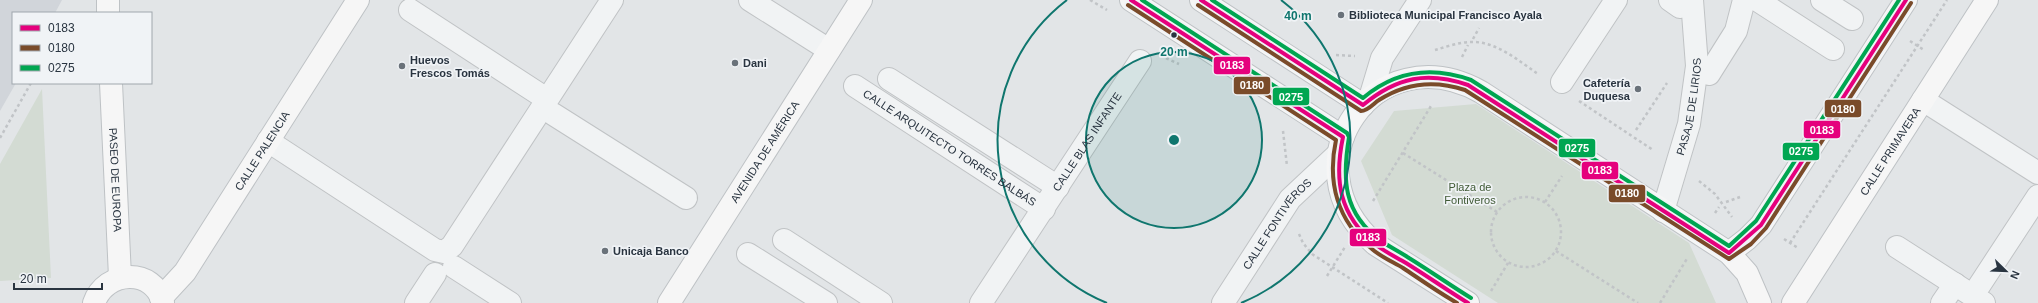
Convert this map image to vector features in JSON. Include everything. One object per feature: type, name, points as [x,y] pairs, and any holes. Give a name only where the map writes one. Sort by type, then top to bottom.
[{"type":"main road","points":[[108,0],[108,12]]},
{"type":"main road","name":"CALLE PALENCIA","points":[[162,300],[185,272],[358,0]]},
{"type":"main road","name":"AVENIDA DE AMÉRICA","points":[[668,303],[861,0]]},
{"type":"main road","points":[[1131,0],[1341,145]]},
{"type":"main road","points":[[1201,0],[1366,102]]},
{"type":"main road","points":[[1729,253],[1748,239],[1761,225],[1906,0]]},
{"type":"main road","name":"CALLE PRIMAVERA","points":[[1793,303],[1987,0]]},
{"type":"main road","points":[[1468,303],[1375,244],[1357,227],[1344,205],[1339,188],[1337,173],[1341,145],[1355,114],[1366,102],[1386,87],[1403,80],[1420,77],[1441,78],[1458,81],[1481,92],[1729,253],[1747,273],[1760,303]]},
{"type":"main road","name":"PASEO DE EUROPA","points":[[111,84],[120,277]]},
{"type":"main road","points":[[94,303],[100,290],[109,282],[120,277],[130,276],[149,282],[162,300]]},
{"type":"street","points":[[416,303],[444,264],[452,246],[612,0]]},
{"type":"street","points":[[750,0],[829,50]]},
{"type":"street","points":[[1366,102],[1382,58],[1420,0]]},
{"type":"street","points":[[1553,80],[1616,0]]},
{"type":"street","points":[[1709,74],[1736,32],[1744,0]]},
{"type":"street","points":[[1757,0],[1833,50]]},
{"type":"street","points":[[1822,0],[1852,19]]},
{"type":"street","name":"PASAJE DE LIRIOS","points":[[1663,211],[1689,124],[1697,66],[1680,2]]},
{"type":"street","points":[[410,10],[539,94]]},
{"type":"street","name":"CALLE BLAS INFANTE","points":[[982,303],[1140,61]]},
{"type":"street","points":[[889,79],[1058,187]]},
{"type":"street","name":"CALLE ARQUITECTO TORRES BALBÁS","points":[[855,86],[1044,209]]},
{"type":"street","points":[[1923,100],[2038,173]]},
{"type":"street","points":[[553,114],[686,198]]},
{"type":"street","points":[[268,141],[435,250],[444,264],[510,303]]},
{"type":"street","name":"CALLE FONTIVEROS","points":[[1223,303],[1290,198],[1341,145]]},
{"type":"street","points":[[1897,247],[1955,284],[1982,295],[2038,196]]},
{"type":"street","points":[[784,240],[881,303]]},
{"type":"street","points":[[748,254],[826,303]]},
{"type":"street","points":[[1942,303],[1955,284]]},
{"type":"path","points":[[1790,243],[1946,0]]},
{"type":"path","points":[[1472,39],[1479,28]]},
{"type":"path","points":[[1908,39],[1926,51]]},
{"type":"path","points":[[1428,52],[1457,44],[1479,42],[1490,45],[1504,52],[1553,80]]},
{"type":"path","points":[[0,138],[30,84]]},
{"type":"path","points":[[1577,100],[1677,166],[1716,194],[1736,223]]},
{"type":"path","points":[[1369,208],[1433,103]]},
{"type":"path","points":[[1283,124],[1287,171]]},
{"type":"path","points":[[1403,153],[1497,212]]},
{"type":"path","points":[[1545,202],[1562,175]]},
{"type":"path","points":[[1524,196],[1545,202],[1552,208],[1561,224],[1561,233],[1556,251],[1543,264],[1534,267],[1526,268],[1508,263],[1499,256],[1493,246],[1490,234],[1492,223],[1497,212],[1504,204],[1524,196]]},
{"type":"path","points":[[1726,202],[1740,197]]},
{"type":"path","points":[[1298,231],[1303,243],[1312,254],[1388,303]]},
{"type":"path","points":[[1779,236],[1801,250]]},
{"type":"path","points":[[1328,276],[1349,240]]},
{"type":"path","points":[[1556,251],[1638,303]]},
{"type":"path","points":[[1660,303],[1692,251]]},
{"type":"path","points":[[1489,293],[1508,263]]},
{"type":"shaded area","points":[[0,0],[62,0],[56,12],[12,12],[12,84],[15,84],[0,111]]},
{"type":"green space","points":[[42,89],[51,278],[0,281],[0,164]]},
{"type":"green space","name":"Plaza de Fontiveros","points":[[1476,104],[1689,243],[1716,303],[1498,303],[1392,235],[1361,161],[1394,111]]},
{"type":"transit line","name":"0183","points":[[1131,0],[1343,137],[1339,168],[1342,196],[1347,209],[1363,233],[1379,247],[1468,303]]},
{"type":"transit line","name":"0275","points":[[1142,0],[1347,133],[1349,137],[1346,181],[1352,207],[1359,219],[1368,230],[1381,241],[1471,298]]},
{"type":"transit line","name":"0183","points":[[1201,0],[1363,105],[1388,88],[1413,79],[1439,78],[1468,85],[1729,253],[1761,225],[1906,0]]},
{"type":"transit line","name":"0275","points":[[1212,0],[1363,98],[1388,82],[1414,74],[1428,72],[1442,73],[1471,80],[1729,246],[1756,221],[1899,0]]},
{"type":"transit line","name":"0180","points":[[1198,5],[1361,111],[1364,111],[1390,94],[1411,86],[1432,84],[1465,90],[1729,259],[1751,244],[1766,228],[1911,3]]},
{"type":"transit line","name":"0180","points":[[1128,5],[1336,140],[1333,171],[1334,186],[1343,213],[1350,226],[1360,238],[1376,252],[1457,303]]},
{"type":"place","name":"Biblioteca Municipal Francisco Ayala","points":[[1341,15]]},
{"type":"place","name":"Dani","points":[[735,63]]},
{"type":"place","name":"Huevos Frescos Tomás","points":[[402,66]]},
{"type":"place","name":"Cafetería Duquesa","points":[[1638,89]]},
{"type":"place","name":"Unicaja Banco","points":[[605,251]]}]
